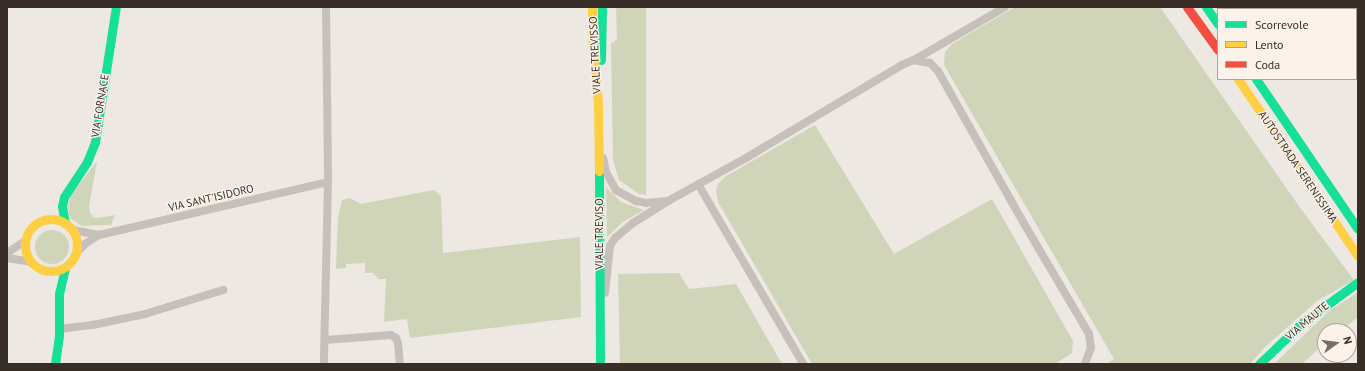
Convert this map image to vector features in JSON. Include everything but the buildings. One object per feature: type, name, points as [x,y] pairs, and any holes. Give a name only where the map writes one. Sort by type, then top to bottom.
[{"type":"main road","name":"VIA FORNACE","points":[[44,220],[64,197],[71,184],[87,162],[95,142],[116,7]]},
{"type":"main road","name":"VIALE TREVISSO","points":[[592,7],[592,36],[598,104]]},
{"type":"main road","points":[[598,104],[602,47],[602,7]]},
{"type":"main road","points":[[1187,7],[1217,49]]},
{"type":"main road","points":[[1206,7],[1217,23]]},
{"type":"main road","name":"AUTOSTRADA SERENISSIMA","points":[[1239,80],[1358,256]]},
{"type":"main road","name":"AUTOSTRADA SERENISSIMA","points":[[1257,80],[1358,229]]},
{"type":"main road","name":"VIALE TREVISO","points":[[598,104],[600,364]]},
{"type":"main road","points":[[64,197],[62,206],[66,223]]},
{"type":"main road","points":[[42,270],[57,271],[64,268],[70,264],[76,253],[77,245],[73,230],[66,223],[58,220],[44,220],[31,228],[25,241],[25,249],[31,262],[42,270],[48,274],[59,294]]},
{"type":"main road","points":[[56,364],[59,329],[59,294],[64,268]]},
{"type":"main road","name":"VIA MAUTE","points":[[1259,364],[1302,323],[1358,282]]},
{"type":"street","points":[[324,364],[328,182],[326,7]]},
{"type":"street","points":[[603,364],[606,341],[605,290],[610,246],[615,238],[633,223],[668,201],[1005,7]]},
{"type":"street","points":[[913,60],[930,63],[938,70],[1026,227],[1089,334],[1091,348],[1085,364]]},
{"type":"street","points":[[598,104],[601,121],[604,166],[609,179],[616,190],[636,201],[646,203],[668,201]]},
{"type":"street","name":"VIA SANT'ISIDORO","points":[[76,253],[85,244],[99,235],[328,182]]},
{"type":"street","points":[[698,184],[803,364]]},
{"type":"street","name":"VIA SANT'ISIDORO","points":[[73,230],[99,235]]},
{"type":"street","points":[[7,253],[25,241]]},
{"type":"street","points":[[7,258],[31,262]]},
{"type":"street","points":[[59,329],[74,328],[144,314],[223,290]]},
{"type":"street","points":[[325,340],[391,335],[396,338],[398,343],[400,364]]},
{"type":"green space","points":[[616,7],[646,7],[646,195],[639,194],[619,180],[613,160],[611,44],[617,39]]},
{"type":"green space","points":[[1015,7],[1160,7],[1301,209],[1354,280],[1317,301],[1265,347],[1250,364],[1107,364],[1114,359],[944,65],[945,52],[952,44]]},
{"type":"green space","points":[[815,125],[894,254],[992,199],[1073,341],[1072,353],[1055,364],[812,364],[718,202],[716,190],[718,184],[726,176]]},
{"type":"green space","points":[[97,161],[89,207],[90,213],[93,217],[98,218],[115,215],[111,225],[82,226],[70,218],[68,207],[71,195]]},
{"type":"green space","points":[[606,187],[621,202],[644,210],[623,222],[607,237]]},
{"type":"green space","points":[[434,190],[441,196],[443,253],[580,237],[581,317],[410,338],[407,319],[384,322],[386,279],[379,279],[373,273],[365,273],[365,263],[346,264],[346,268],[336,269],[338,218],[342,200],[350,198],[361,204]]},
{"type":"green space","points":[[49,230],[55,230],[59,231],[66,237],[69,247],[68,254],[62,261],[55,264],[49,264],[45,263],[38,257],[35,250],[35,244],[36,240],[42,233]]},
{"type":"green space","points":[[679,273],[689,289],[736,284],[782,364],[620,364],[618,274]]},
{"type":"green space","points":[[1358,292],[1358,317],[1350,323],[1317,323],[1317,350],[1302,364],[1274,364],[1328,312]]},
{"type":"traffic: fast","points":[[65,223],[62,206],[64,197],[87,162],[95,142],[116,7]]},
{"type":"traffic: fast","points":[[601,60],[602,7]]},
{"type":"traffic: fast","points":[[1206,7],[1217,23]]},
{"type":"traffic: fast","points":[[1257,80],[1358,229]]},
{"type":"traffic: fast","points":[[599,171],[600,364]]},
{"type":"traffic: fast","points":[[55,364],[59,334],[59,294],[65,268]]},
{"type":"traffic: fast","points":[[1259,364],[1302,323],[1358,282]]},
{"type":"traffic: slow","points":[[592,7],[592,35],[598,103],[599,171]]},
{"type":"traffic: slow","points":[[1239,80],[1358,256]]},
{"type":"traffic: slow","points":[[46,219],[56,219],[66,223],[73,230],[77,240],[77,245],[77,250],[73,260],[66,267],[56,271],[46,271],[36,267],[29,260],[25,250],[25,240],[29,230],[36,223],[46,219]]},
{"type":"traffic: jam","points":[[1187,7],[1217,49]]}]
